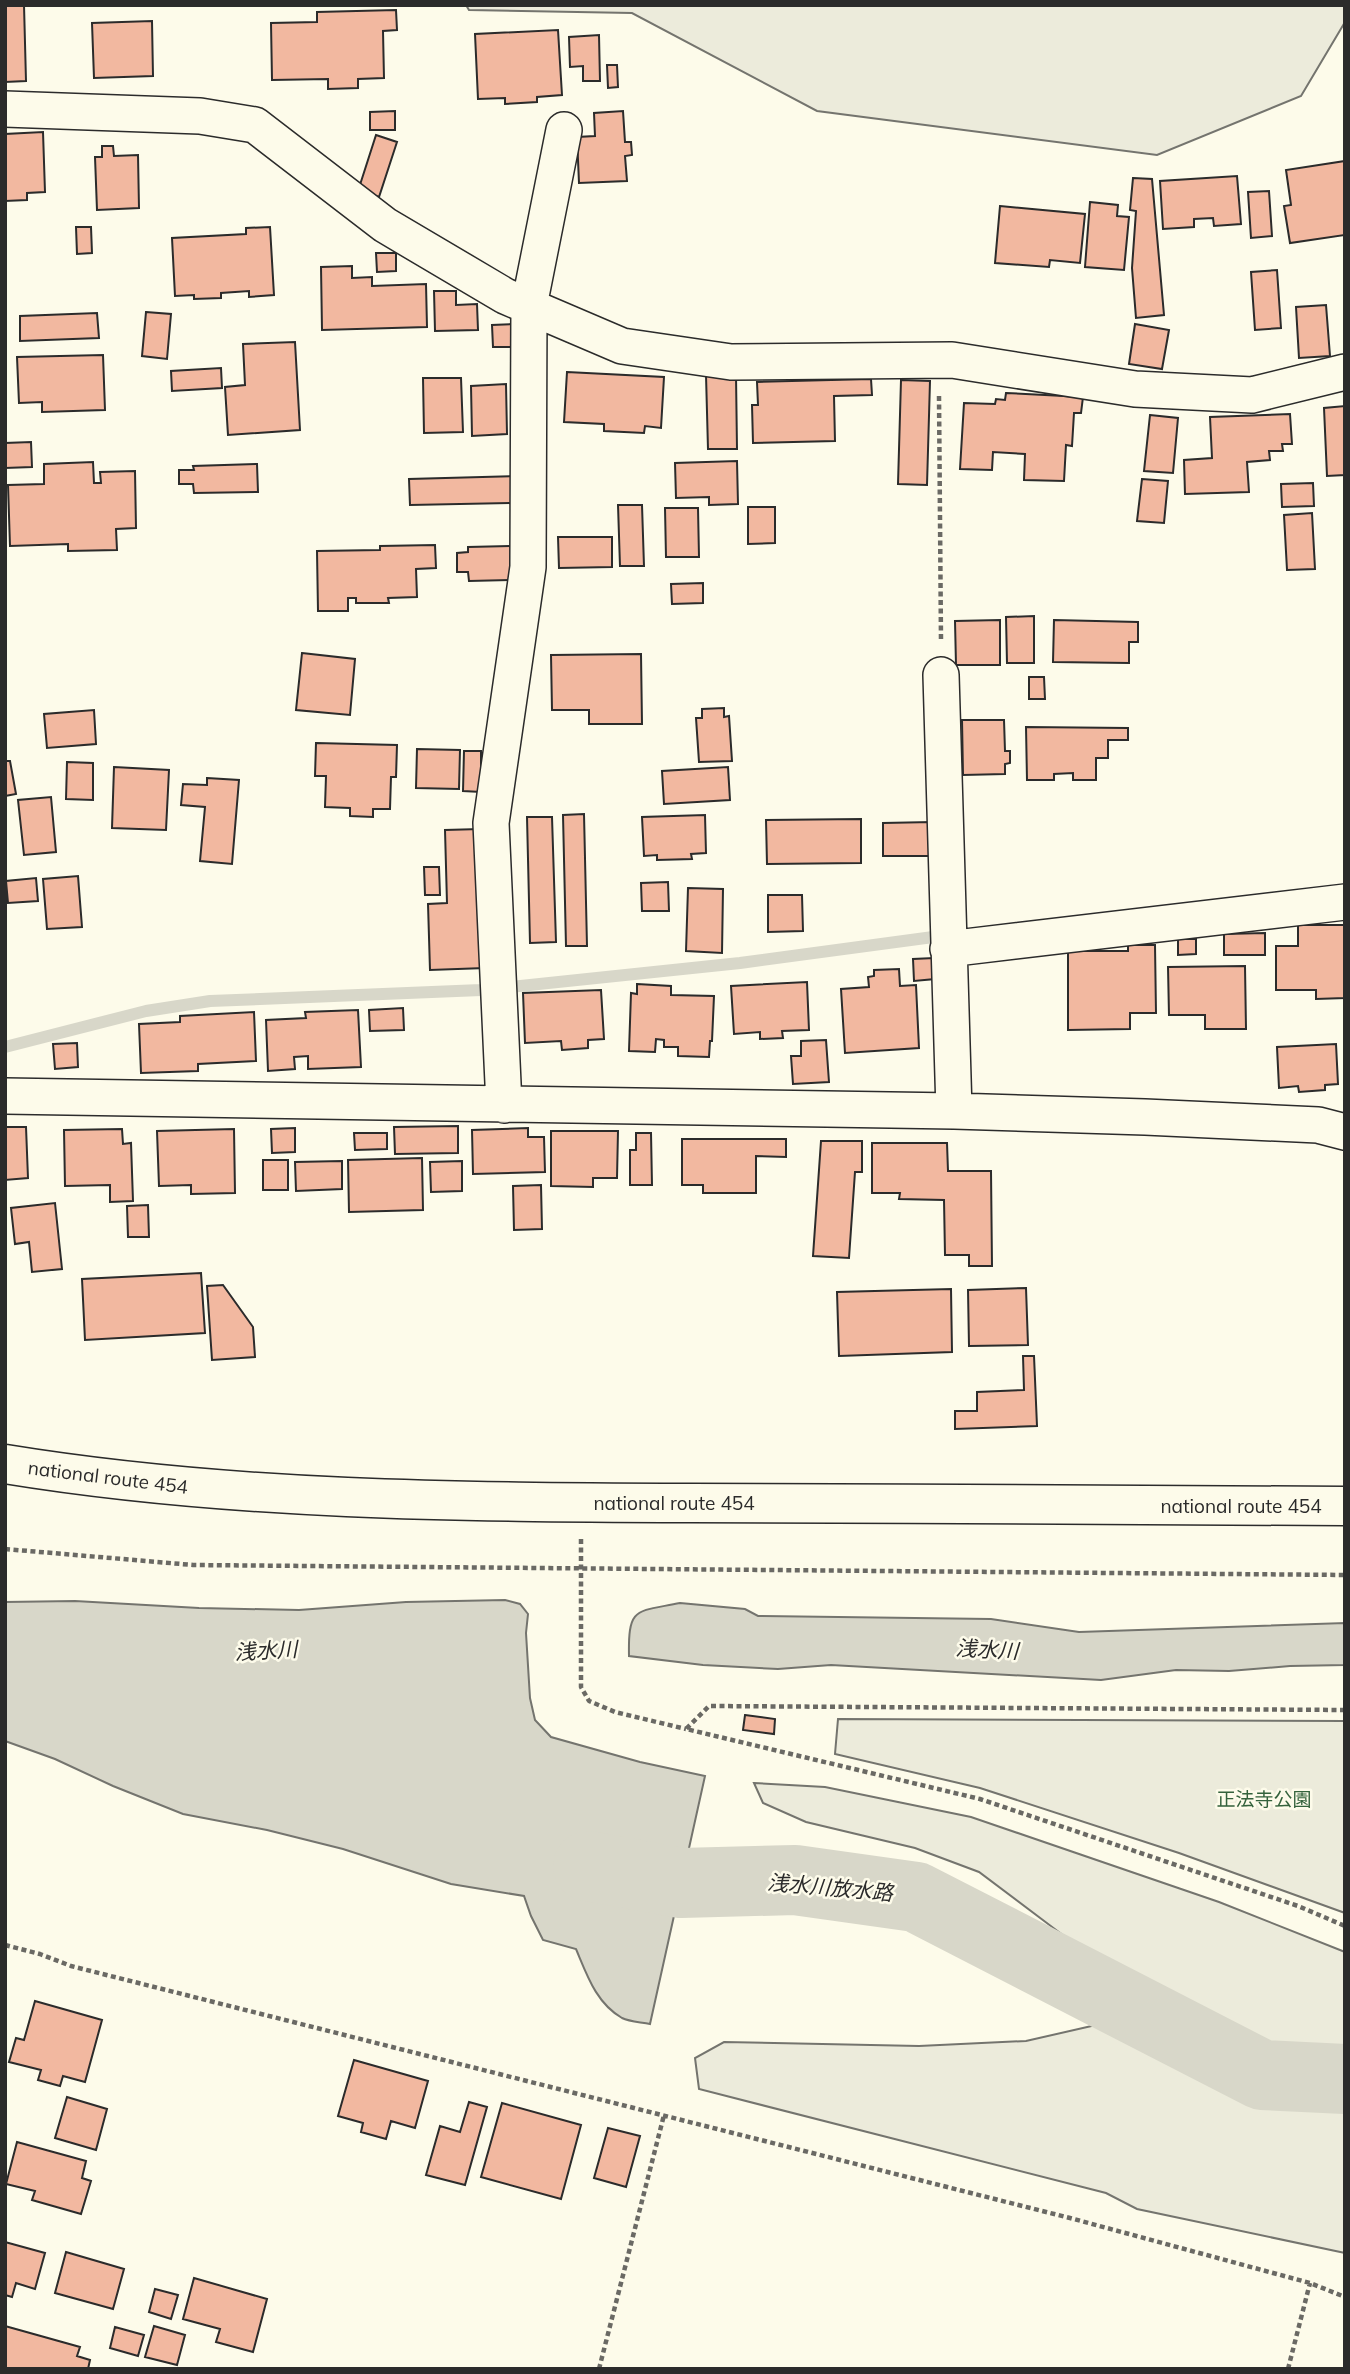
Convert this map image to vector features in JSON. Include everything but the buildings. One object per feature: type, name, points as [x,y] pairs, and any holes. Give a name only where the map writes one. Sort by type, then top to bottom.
[{"type":"highway","name":"national route 454","points":[[5,1464],[233,1492],[394,1500],[1345,1506]]},
{"type":"street","points":[[5,109],[200,116],[255,125],[385,225],[505,296],[622,346],[731,362],[952,360],[1135,389],[1252,395],[1345,372]]},
{"type":"street","points":[[504,1105],[491,822],[528,567],[529,306],[564,130]]},
{"type":"street","points":[[941,675],[954,1111]]},
{"type":"street","points":[[948,949],[1345,902]]},
{"type":"street","points":[[5,1096],[954,1111],[1318,1125],[1345,1132]]},
{"type":"path","points":[[939,360],[941,675]]},
{"type":"path","points":[[582,1503],[581,1687],[589,1701],[615,1712],[980,1799],[1298,1906],[1345,1926]]},
{"type":"path","points":[[5,1549],[193,1565],[1345,1575]]},
{"type":"path","points":[[686,1729],[709,1706],[1345,1710]]},
{"type":"path","points":[[5,1945],[84,1970],[1070,2218],[1310,2283],[1345,2297]]},
{"type":"path","points":[[599,2369],[664,2115]]},
{"type":"path","points":[[1288,2369],[1310,2283]]},
{"type":"green space","points":[[466,5],[1345,5],[1345,22],[1301,96],[1157,155],[817,111],[632,13],[469,10]]},
{"type":"green space","name":"正法寺公園","points":[[838,1719],[1345,1721],[1345,1913],[1179,1853],[980,1788],[835,1754]]},
{"type":"green space","points":[[754,1783],[825,1787],[971,1817],[1219,1902],[1345,1952],[1345,2253],[1137,2209],[1106,2193],[699,2089],[695,2058],[724,2042],[919,2046],[1026,2041],[1096,2025],[1076,1945],[979,1872],[915,1848],[806,1822],[763,1803]]},
{"type":"water","name":"浅水川","points":[[505,1600],[520,1604],[528,1614],[526,1633],[530,1698],[535,1720],[551,1737],[640,1762],[705,1776],[650,2024],[622,2018],[605,2005],[593,1988],[576,1949],[543,1940],[524,1896],[451,1884],[343,1849],[267,1830],[183,1814],[55,1759],[5,1741],[5,1602],[75,1601],[299,1610],[406,1602]]},
{"type":"water","name":"浅水川","points":[[680,1603],[745,1609],[758,1616],[991,1619],[1079,1632],[1345,1623],[1345,1665],[1229,1671],[1176,1670],[1101,1680],[831,1665],[778,1669],[703,1665],[629,1656],[630,1628],[638,1614]]},
{"type":"waterway","points":[[5,1047],[146,1011],[210,1001],[481,990],[740,963],[948,935]]},
{"type":"waterway","name":"浅水川放水路","points":[[588,1866],[681,1883],[795,1880],[916,1897],[1262,2075],[1345,2079]]}]
